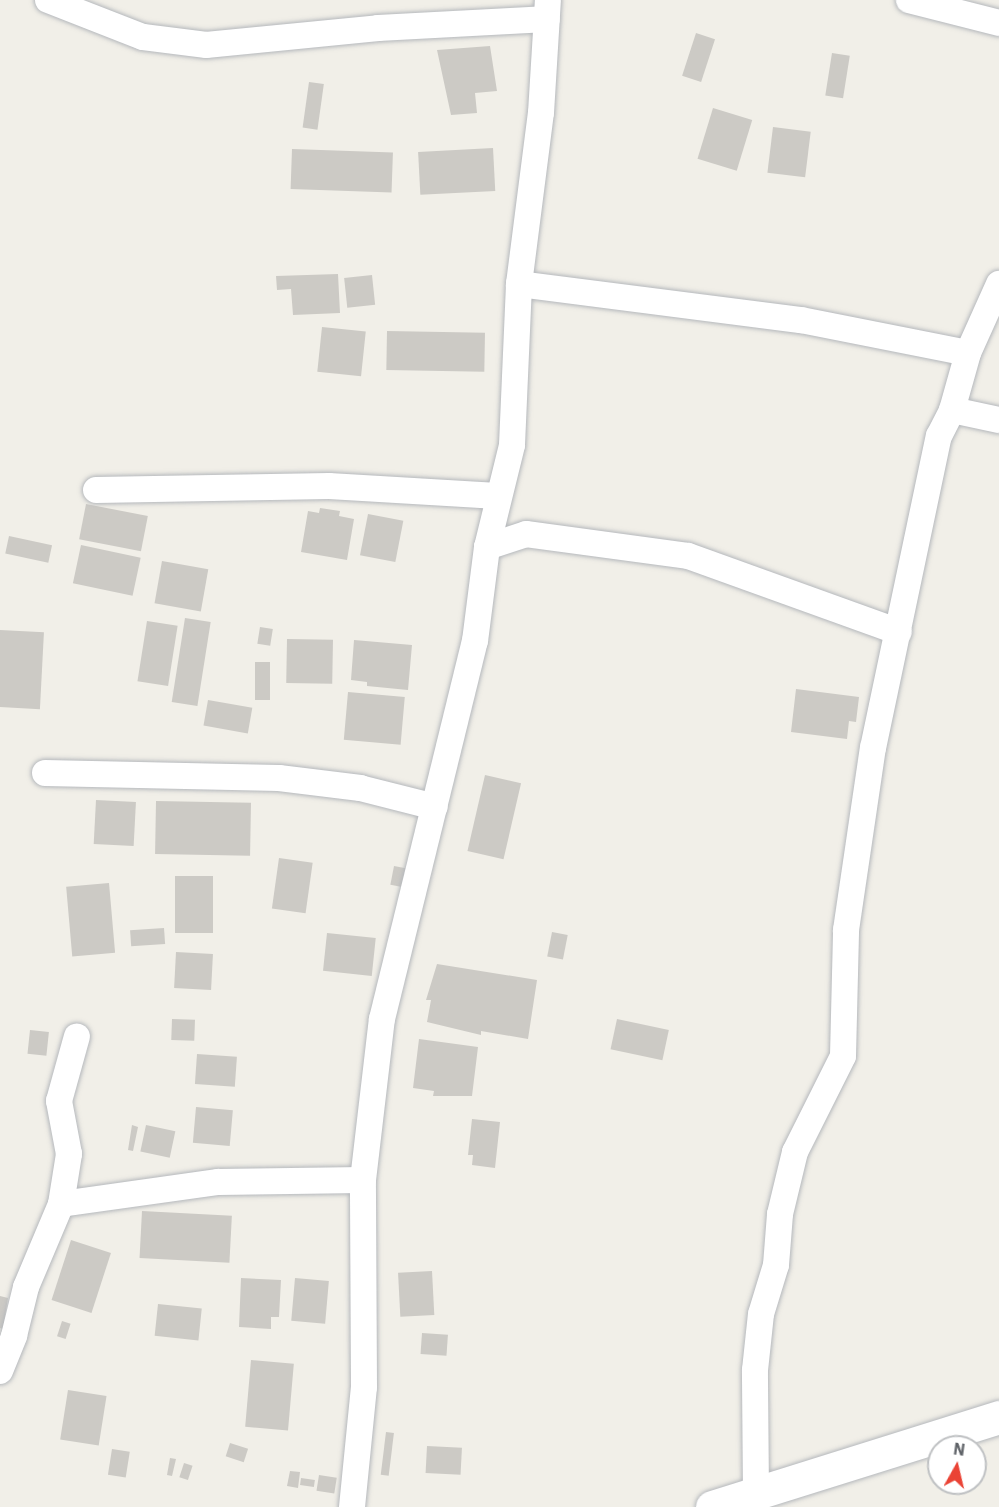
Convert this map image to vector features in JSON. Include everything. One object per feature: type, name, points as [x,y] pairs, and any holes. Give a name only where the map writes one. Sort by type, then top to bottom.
[{"type":"main road","points":[[712,1507],[999,1417]]},
{"type":"street","points":[[48,0],[143,37],[206,45],[548,9],[541,112],[519,284],[512,445],[486,547],[476,641],[382,1019],[363,1180],[364,1387],[352,1507]]},
{"type":"street","points":[[909,0],[999,22]]},
{"type":"street","points":[[519,284],[801,320],[968,353]]},
{"type":"street","points":[[756,1494],[755,1370],[761,1314],[776,1265],[780,1214],[795,1152],[843,1056],[846,930],[873,748],[939,436],[952,410],[968,353],[999,284]]},
{"type":"street","points":[[952,410],[999,420]]},
{"type":"street","points":[[96,490],[328,486],[498,496]]},
{"type":"street","points":[[486,547],[526,534],[688,556],[899,632]]},
{"type":"street","points":[[45,773],[279,778],[360,788],[435,807]]},
{"type":"street","points":[[0,1371],[14,1336],[26,1287],[61,1204],[69,1154],[59,1101],[77,1036]]},
{"type":"street","points":[[61,1204],[218,1182],[363,1180]]},
{"type":"building","points":[[696,33],[715,39],[701,82],[682,76]]},
{"type":"building","points":[[490,46],[497,91],[475,93],[477,113],[451,115],[437,50]]},
{"type":"building","points":[[832,53],[850,56],[843,98],[825,95]]},
{"type":"building","points":[[309,82],[324,84],[317,130],[303,128]]},
{"type":"building","points":[[713,108],[752,120],[737,171],[698,159]]},
{"type":"building","points":[[773,127],[811,132],[805,177],[767,173]]},
{"type":"building","points":[[493,148],[495,191],[420,195],[418,152]]},
{"type":"building","points":[[292,149],[393,153],[392,193],[291,189]]},
{"type":"building","points":[[338,274],[340,313],[293,315],[291,289],[277,290],[276,276]]},
{"type":"building","points":[[372,275],[375,305],[347,308],[344,278]]},
{"type":"building","points":[[322,327],[366,332],[361,376],[317,372]]},
{"type":"building","points":[[387,331],[485,333],[484,372],[386,370]]},
{"type":"building","points":[[86,504],[148,516],[141,551],[79,539]]},
{"type":"building","points":[[320,508],[340,511],[339,516],[354,519],[347,560],[301,552],[308,511],[319,513]]},
{"type":"building","points":[[368,514],[403,521],[395,562],[360,555]]},
{"type":"building","points":[[9,536],[52,545],[48,563],[5,554]]},
{"type":"building","points":[[81,545],[141,558],[133,596],[73,583]]},
{"type":"building","points":[[162,561],[208,569],[201,612],[155,603]]},
{"type":"building","points":[[185,618],[211,622],[197,706],[172,702]]},
{"type":"building","points":[[147,621],[178,626],[168,686],[137,681]]},
{"type":"building","points":[[260,627],[273,629],[270,646],[257,644]]},
{"type":"building","points":[[0,630],[44,632],[40,709],[0,707]]},
{"type":"building","points":[[287,639],[333,640],[332,684],[286,683]]},
{"type":"building","points":[[354,640],[412,645],[408,690],[367,686],[367,682],[351,680]]},
{"type":"building","points":[[255,662],[270,662],[270,700],[255,700]]},
{"type":"building","points":[[796,689],[859,697],[856,722],[849,721],[847,739],[791,732]]},
{"type":"building","points":[[348,692],[405,697],[401,745],[344,740]]},
{"type":"building","points":[[208,700],[252,708],[248,733],[203,726]]},
{"type":"building","points":[[485,775],[521,783],[504,859],[467,851]]},
{"type":"building","points":[[96,800],[136,802],[134,846],[94,844]]},
{"type":"building","points":[[156,801],[251,803],[250,856],[155,854]]},
{"type":"building","points":[[279,858],[313,863],[306,913],[272,909]]},
{"type":"building","points":[[394,866],[410,869],[406,888],[390,885]]},
{"type":"building","points":[[175,876],[213,876],[213,933],[175,933]]},
{"type":"building","points":[[109,883],[115,953],[72,956],[66,887]]},
{"type":"building","points":[[164,928],[165,944],[131,946],[130,930]]},
{"type":"building","points":[[552,932],[568,935],[563,960],[547,957]]},
{"type":"building","points":[[327,933],[376,938],[372,976],[323,971]]},
{"type":"building","points":[[176,952],[213,954],[211,990],[174,988]]},
{"type":"building","points":[[437,964],[537,980],[528,1039],[481,1031],[481,1035],[427,1022],[431,1000],[426,1000]]},
{"type":"building","points":[[172,1019],[195,1020],[194,1041],[171,1040]]},
{"type":"building","points":[[617,1019],[669,1030],[662,1060],[611,1049]]},
{"type":"building","points":[[30,1030],[49,1032],[46,1056],[27,1054]]},
{"type":"building","points":[[419,1039],[478,1047],[472,1096],[433,1096],[434,1091],[413,1088]]},
{"type":"building","points":[[197,1054],[237,1057],[235,1087],[195,1084]]},
{"type":"building","points":[[196,1107],[233,1110],[230,1146],[193,1143]]},
{"type":"building","points":[[472,1119],[500,1122],[495,1168],[472,1165],[473,1155],[468,1155]]},
{"type":"building","points":[[132,1125],[138,1127],[133,1151],[128,1150]]},
{"type":"building","points":[[146,1125],[175,1131],[170,1158],[140,1151]]},
{"type":"building","points":[[142,1211],[232,1216],[229,1263],[140,1258]]},
{"type":"building","points":[[71,1240],[111,1253],[91,1313],[52,1300]]},
{"type":"building","points":[[432,1271],[434,1315],[400,1317],[398,1273]]},
{"type":"building","points":[[241,1278],[281,1280],[279,1317],[271,1317],[271,1329],[239,1327]]},
{"type":"building","points":[[295,1278],[329,1281],[325,1324],[291,1321]]},
{"type":"building","points":[[0,1296],[8,1298],[3,1329],[0,1328]]},
{"type":"building","points":[[158,1304],[202,1309],[198,1340],[155,1336]]},
{"type":"building","points":[[62,1321],[71,1324],[66,1339],[57,1336]]},
{"type":"building","points":[[422,1333],[448,1335],[446,1356],[421,1354]]},
{"type":"building","points":[[251,1360],[294,1364],[288,1430],[245,1427]]},
{"type":"building","points":[[68,1390],[107,1396],[99,1445],[60,1439]]},
{"type":"building","points":[[386,1432],[394,1433],[389,1476],[381,1475]]},
{"type":"building","points":[[230,1443],[248,1449],[244,1462],[226,1456]]},
{"type":"building","points":[[427,1446],[462,1448],[461,1475],[426,1473]]},
{"type":"building","points":[[112,1449],[130,1452],[126,1477],[108,1475]]},
{"type":"building","points":[[170,1458],[176,1459],[172,1476],[167,1475]]},
{"type":"building","points":[[184,1463],[193,1466],[188,1480],[179,1477]]},
{"type":"building","points":[[290,1471],[300,1472],[298,1488],[287,1486]]},
{"type":"building","points":[[319,1475],[337,1478],[334,1494],[316,1491]]},
{"type":"building","points":[[301,1478],[315,1480],[314,1487],[300,1485]]}]
